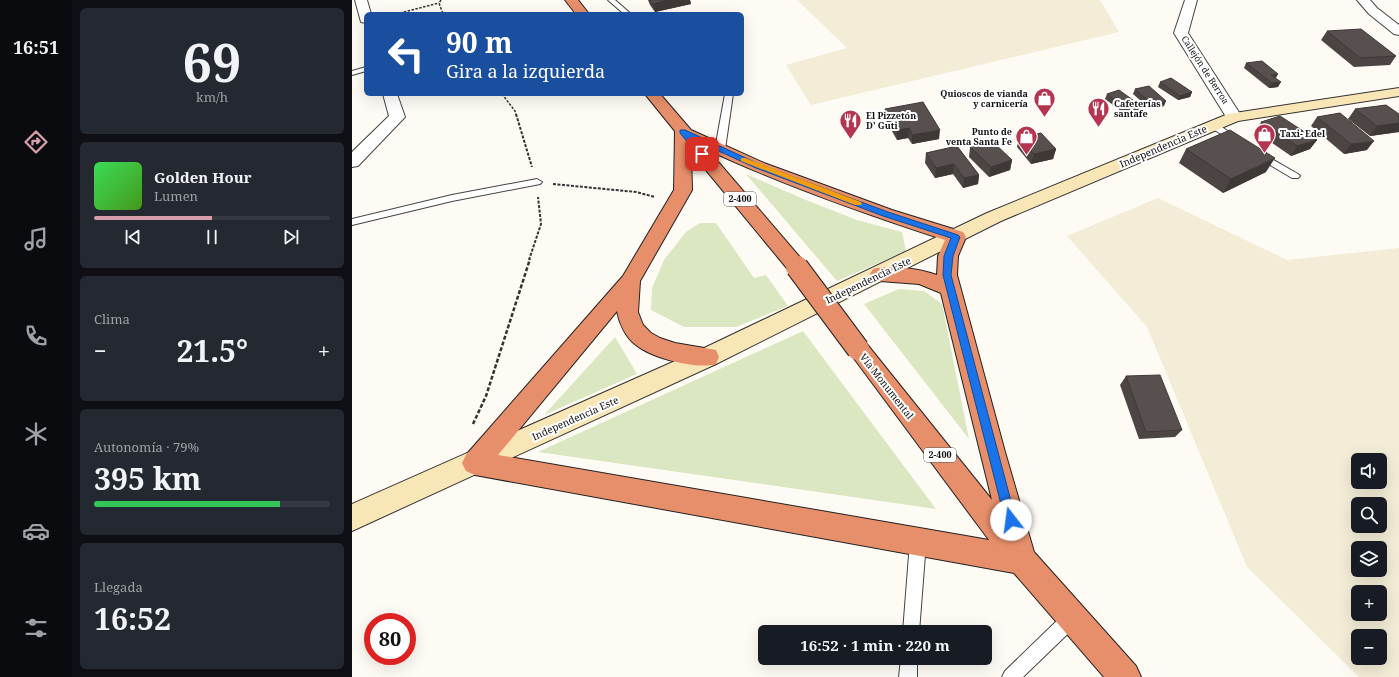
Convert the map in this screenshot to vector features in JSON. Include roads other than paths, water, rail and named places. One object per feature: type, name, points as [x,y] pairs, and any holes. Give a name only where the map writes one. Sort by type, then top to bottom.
[{"type":"highway","points":[[571,0],[581,12]]},
{"type":"highway","name":"Vía Monumental","points":[[654,96],[682,132],[797,267],[858,349],[1022,560],[1125,677]]},
{"type":"highway","points":[[682,132],[766,170],[885,214],[956,237],[948,256],[947,275],[992,452],[1022,560],[475,463],[630,281],[683,190],[684,172],[682,132]]},
{"type":"highway","points":[[880,274],[920,277],[951,289]]},
{"type":"highway","points":[[630,281],[627,303],[630,321],[638,335],[653,344],[678,353],[708,357]]},
{"type":"main road","name":"Independencia Este","points":[[352,518],[708,357],[956,237],[994,217],[1234,116],[1399,92]]},
{"type":"street","points":[[361,0],[364,12]]},
{"type":"street","name":"Callejón de Berroa","points":[[1191,0],[1181,33],[1234,116]]},
{"type":"street","points":[[1363,0],[1399,31]]},
{"type":"street","points":[[352,162],[397,117],[391,96]]},
{"type":"lane","points":[[611,0],[626,12]]},
{"type":"lane","points":[[352,73],[364,70]]},
{"type":"lane","points":[[720,150],[729,96]]},
{"type":"lane","points":[[1213,125],[1295,176]]},
{"type":"lane","points":[[352,222],[452,198],[537,182]]},
{"type":"lane","points":[[912,625],[918,542]]},
{"type":"lane","points":[[1011,677],[1072,618]]},
{"type":"lane","points":[[908,677],[909,665]]},
{"type":"place","name":"Quioscos de vianda y carnicería","points":[[1044,118]]},
{"type":"place","name":"Cafeterías santafe","points":[[1099,128]]},
{"type":"place","name":"El Pizzetón D' Guti","points":[[850,140]]},
{"type":"place","name":"Taxi- Edel","points":[[1264,154]]},
{"type":"place","name":"Punto de venta Santa Fe","points":[[1027,156]]}]
